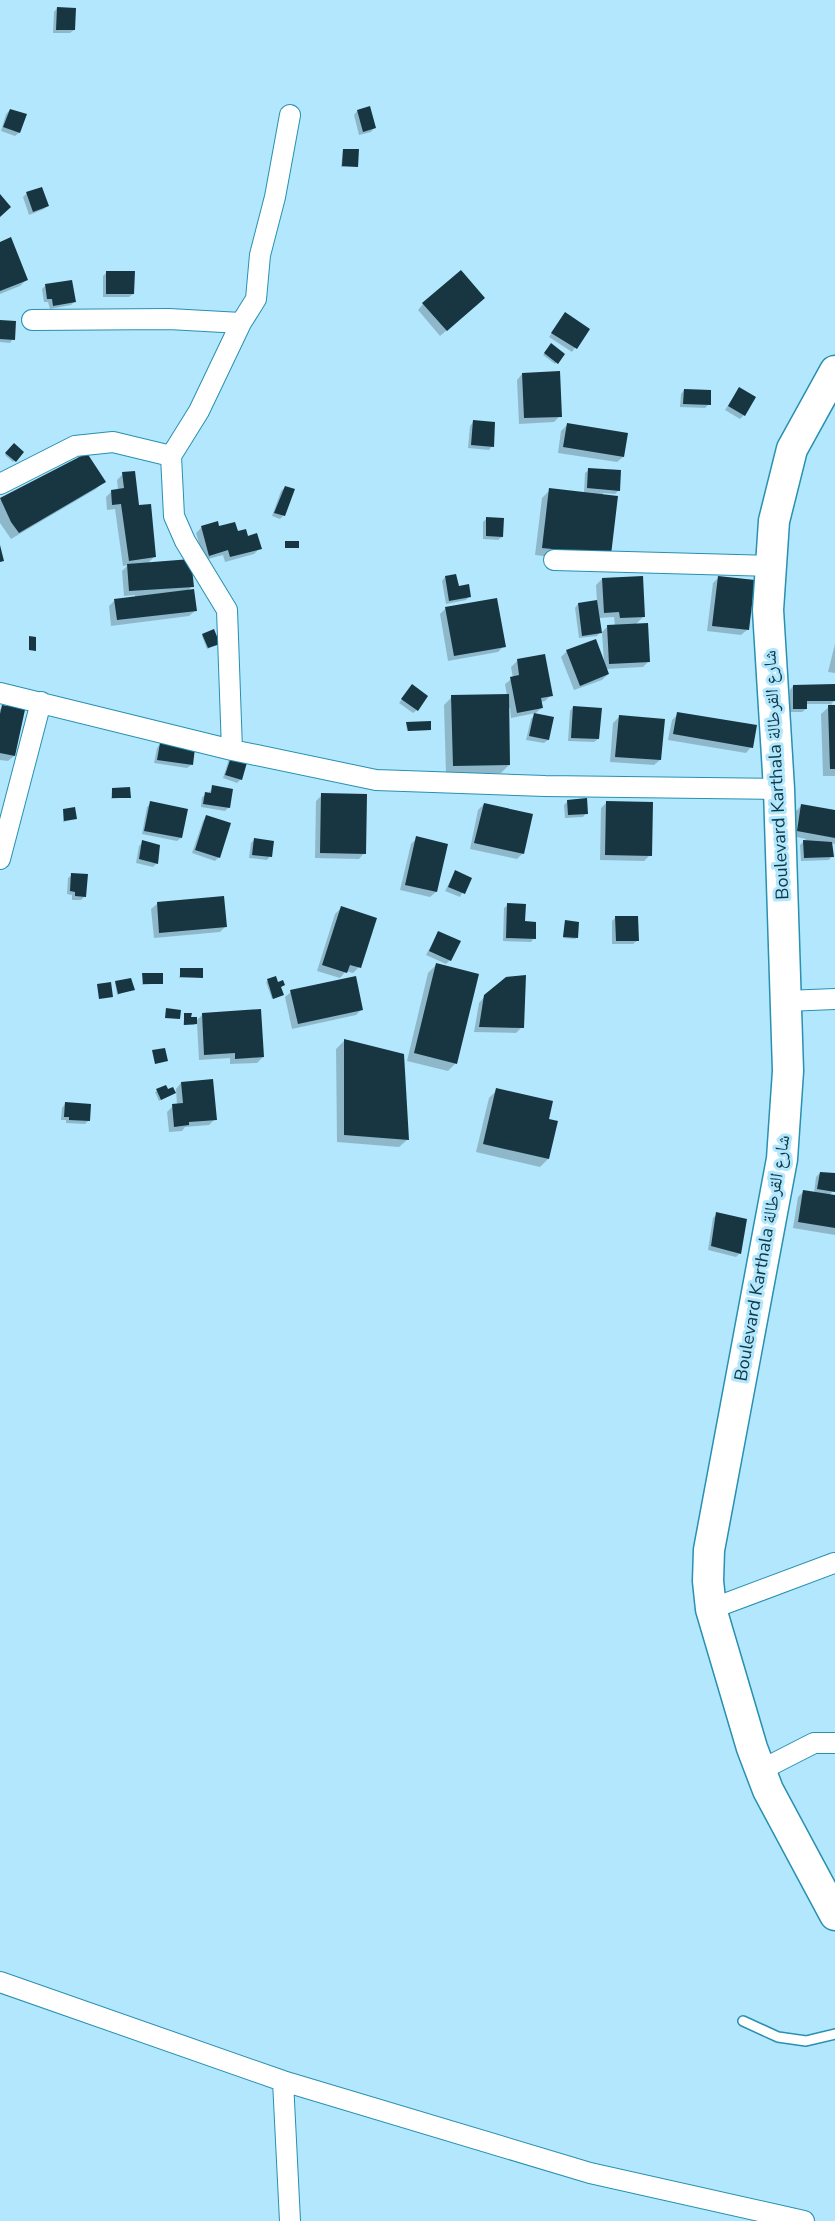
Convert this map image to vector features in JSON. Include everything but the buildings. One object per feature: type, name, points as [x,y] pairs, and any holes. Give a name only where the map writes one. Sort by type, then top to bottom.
[{"type":"main road","name":"Boulevard Karthala شارع القرطالة","points":[[835,371],[792,449],[774,521],[768,610],[779,789],[788,1071],[782,1159],[709,1550],[708,1581],[711,1609],[752,1748],[768,1790],[835,1915]]},
{"type":"street","points":[[232,750],[227,610],[184,541],[174,516],[171,456],[199,411],[241,323],[256,299],[260,255],[275,197],[290,115]]},
{"type":"street","points":[[32,320],[168,319],[241,323]]},
{"type":"street","points":[[0,484],[75,446],[113,442],[171,456]]},
{"type":"street","points":[[554,560],[771,566]]},
{"type":"street","points":[[0,693],[232,750],[376,780],[545,786],[779,789]]},
{"type":"street","points":[[0,859],[41,702]]},
{"type":"street","points":[[786,1001],[835,999]]},
{"type":"street","points":[[711,1609],[834,1563]]},
{"type":"street","points":[[761,1770],[814,1743],[835,1743]]},
{"type":"street","points":[[0,1982],[283,2081],[590,2173],[804,2221]]},
{"type":"street","points":[[283,2081],[290,2221]]},
{"type":"lane","points":[[743,2021],[778,2037],[806,2040],[835,2034]]}]
